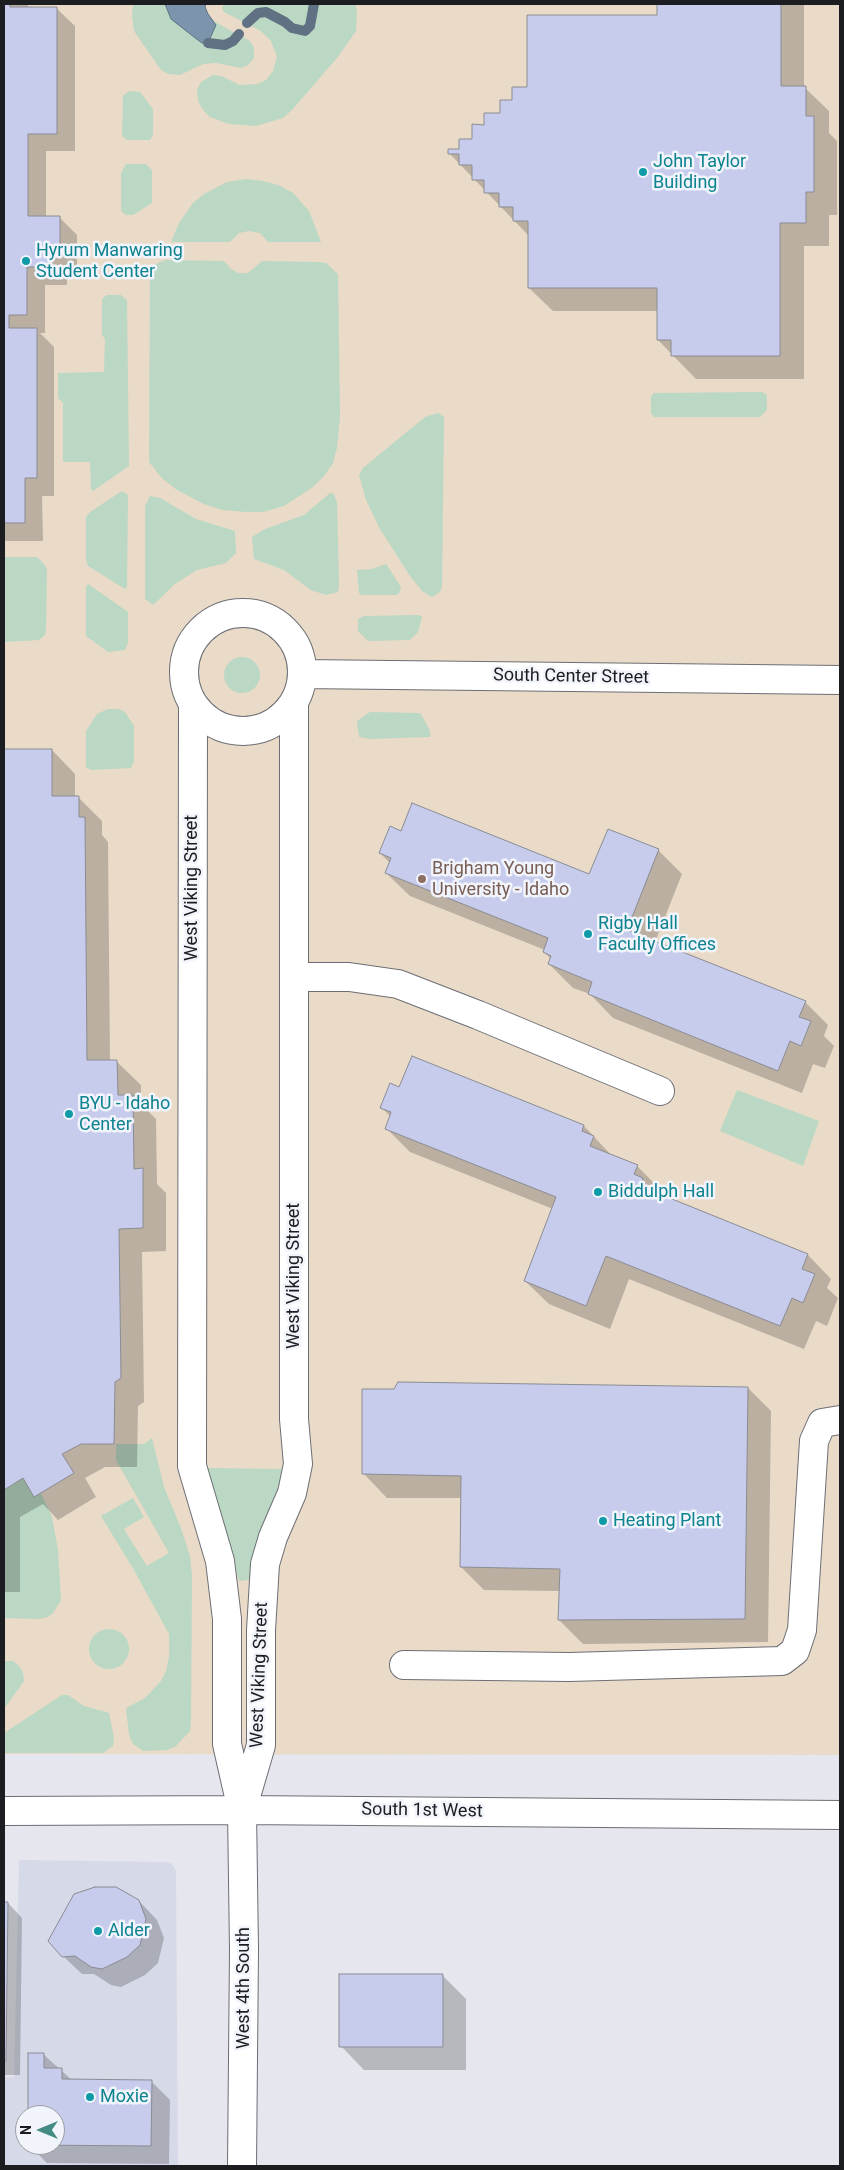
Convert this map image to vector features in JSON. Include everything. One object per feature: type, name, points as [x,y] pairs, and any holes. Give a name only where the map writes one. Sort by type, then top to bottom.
[{"type":"street","points":[[242,613],[260,616],[277,624],[291,638],[300,655],[302,674],[300,688],[294,702],[285,715],[270,725],[251,731],[232,731],[213,724],[198,713],[188,695],[184,677],[185,657],[193,640],[206,626],[222,616],[242,613]]},
{"type":"street","name":"South Center Street","points":[[302,674],[840,680]]},
{"type":"street","name":"West Viking Street","points":[[242,1810],[261,1745],[261,1630],[265,1564],[273,1537],[292,1493],[298,1464],[294,1419],[294,702]]},
{"type":"street","name":"West Viking Street","points":[[193,704],[192,1466],[220,1561],[227,1619],[227,1744],[242,1810]]},
{"type":"street","points":[[294,977],[349,977],[398,984],[478,1015],[660,1091]]},
{"type":"street","points":[[404,1665],[569,1667],[782,1661],[795,1651],[802,1630],[814,1441],[822,1423],[840,1420]]},
{"type":"street","name":"South 1st West","points":[[4,1811],[242,1810],[840,1815]]},
{"type":"street","name":"West 4th South","points":[[242,1810],[244,1950],[242,2166]]},
{"type":"shaded area","name":"Brigham Young University - Idaho","points":[[4,4],[840,4],[840,1755],[4,1754]]},
{"type":"shaded area","points":[[19,1860],[166,1862],[172,1864],[176,1871],[178,2166],[4,2166],[4,2078],[14,2077]]},
{"type":"green space","points":[[133,4],[206,4],[205,7],[208,14],[215,22],[250,41],[254,48],[254,58],[248,65],[241,68],[216,63],[203,64],[180,75],[169,74],[161,70],[134,31]]},
{"type":"green space","points":[[224,4],[355,4],[357,11],[356,31],[337,58],[283,118],[256,126],[229,124],[210,117],[203,110],[198,101],[197,90],[201,82],[213,75],[221,76],[240,85],[258,84],[266,80],[273,71],[277,57],[271,41],[261,31],[224,12],[222,8]]},
{"type":"green space","points":[[129,91],[140,92],[153,109],[153,135],[150,140],[127,140],[122,136],[123,96]]},
{"type":"green space","points":[[126,164],[146,164],[152,170],[152,203],[133,215],[126,215],[121,211],[121,173]]},
{"type":"green space","points":[[246,179],[278,185],[293,193],[309,211],[321,242],[268,242],[260,233],[249,231],[239,233],[230,242],[171,242],[179,223],[193,203],[204,194],[227,182]]},
{"type":"green space","points":[[165,260],[224,261],[231,269],[238,273],[248,273],[262,261],[316,262],[326,263],[338,274],[340,416],[337,448],[333,463],[324,476],[313,487],[284,506],[263,512],[246,512],[223,510],[204,504],[177,490],[162,478],[149,462],[150,271],[154,265]]},
{"type":"green space","points":[[107,295],[121,295],[127,300],[129,466],[93,491],[91,489],[90,462],[63,462],[63,403],[58,398],[58,373],[104,372],[105,339],[102,335],[102,299]]},
{"type":"green space","points":[[762,392],[767,395],[767,410],[760,417],[654,417],[651,413],[651,396],[654,393]]},
{"type":"green space","points":[[438,413],[444,417],[442,587],[440,592],[432,597],[422,591],[410,576],[380,529],[366,500],[359,475],[363,468],[425,417]]},
{"type":"green space","points":[[122,491],[128,495],[127,587],[125,589],[88,566],[86,560],[86,517],[90,512]]},
{"type":"green space","points":[[330,493],[334,494],[337,503],[339,584],[338,592],[326,595],[311,590],[284,570],[254,559],[252,537],[265,529],[304,515]]},
{"type":"green space","points":[[150,496],[160,498],[196,519],[235,531],[236,553],[226,563],[197,570],[175,584],[153,605],[145,599],[145,506]]},
{"type":"green space","points":[[4,557],[37,557],[45,565],[47,570],[46,630],[45,635],[39,640],[4,642]]},
{"type":"green space","points":[[386,564],[401,587],[399,593],[397,595],[362,595],[359,593],[357,570],[372,569]]},
{"type":"green space","points":[[88,584],[128,612],[128,643],[125,650],[108,652],[86,636],[86,587]]},
{"type":"green space","points":[[419,615],[422,617],[418,632],[410,640],[368,641],[358,631],[358,619],[364,616]]},
{"type":"green space","points":[[242,657],[249,658],[255,662],[259,668],[259,682],[255,688],[249,692],[242,693],[235,692],[229,688],[225,682],[224,675],[225,668],[229,662],[235,658]]},
{"type":"green space","points":[[108,709],[118,709],[125,712],[134,726],[134,761],[131,768],[91,770],[86,767],[86,731],[97,714]]},
{"type":"green space","points":[[370,712],[421,714],[430,731],[430,737],[370,739],[359,737],[357,721]]},
{"type":"green space","points":[[737,1090],[819,1121],[803,1166],[720,1131]]},
{"type":"green space","points":[[152,1438],[164,1487],[190,1556],[192,1575],[191,1723],[190,1731],[176,1746],[167,1750],[143,1751],[133,1744],[129,1735],[126,1708],[145,1698],[161,1681],[166,1671],[169,1657],[169,1634],[134,1570],[101,1516],[133,1498],[144,1517],[124,1529],[145,1563],[147,1566],[169,1553],[116,1460],[116,1444],[144,1444]]},
{"type":"green space","points":[[206,1468],[283,1469],[285,1485],[269,1510],[255,1546],[249,1580],[239,1581]]},
{"type":"green space","points":[[25,1474],[40,1491],[52,1517],[58,1550],[61,1600],[53,1613],[48,1617],[39,1619],[4,1618],[4,1487]]},
{"type":"green space","points":[[109,1629],[123,1635],[129,1649],[123,1663],[109,1669],[95,1663],[89,1649],[95,1635]]},
{"type":"green space","points":[[4,1661],[13,1661],[19,1666],[23,1672],[24,1681],[4,1709]]},
{"type":"green space","points":[[62,1695],[68,1695],[84,1706],[109,1713],[114,1738],[113,1746],[103,1753],[4,1753],[4,1733]]},
{"type":"water","points":[[165,4],[206,4],[205,7],[208,14],[216,25],[208,43],[202,43],[171,19]]},
{"type":"building","name":"Hyrum Manwaring Student Center","points":[[4,4],[10,4],[10,7],[57,7],[57,134],[28,134],[28,216],[60,216],[60,254],[49,254],[49,267],[27,267],[27,315],[9,315],[9,328],[37,328],[37,478],[25,478],[25,523],[4,523]]},
{"type":"building","name":"John Taylor Building","points":[[657,4],[781,4],[781,86],[806,86],[806,116],[814,116],[814,192],[806,192],[806,223],[780,223],[780,356],[671,356],[671,340],[657,340],[657,288],[528,288],[528,221],[513,221],[513,207],[499,207],[499,193],[484,193],[484,180],[472,180],[472,165],[459,165],[459,154],[448,154],[448,149],[459,149],[459,139],[472,139],[472,124],[484,125],[484,113],[500,113],[500,100],[512,100],[512,87],[527,87],[527,15],[657,15]]},
{"type":"building","name":"BYU - Idaho Center","points":[[4,749],[52,749],[52,796],[79,796],[79,817],[85,817],[87,1060],[117,1060],[118,1095],[133,1095],[134,1169],[143,1168],[143,1228],[119,1229],[121,1378],[115,1382],[114,1444],[81,1444],[62,1454],[74,1473],[34,1497],[23,1478],[4,1490]]},
{"type":"building","name":"Rigby Hall Faculty Offices","points":[[412,803],[589,874],[608,829],[659,849],[627,930],[806,1001],[799,1017],[811,1021],[801,1046],[790,1041],[778,1071],[588,994],[592,982],[548,964],[551,956],[543,952],[548,938],[385,873],[391,858],[379,853],[390,826],[401,831]]},
{"type":"building","name":"Biddulph Hall","points":[[412,1056],[584,1125],[582,1131],[594,1136],[590,1146],[638,1165],[634,1174],[643,1178],[640,1186],[808,1254],[802,1269],[815,1274],[803,1303],[792,1298],[780,1326],[606,1256],[586,1306],[524,1281],[556,1197],[385,1129],[391,1112],[380,1108],[390,1083],[399,1087]]},
{"type":"building","name":"Heating Plant","points":[[398,1382],[748,1387],[745,1619],[558,1620],[560,1569],[460,1567],[461,1476],[362,1474],[362,1389],[394,1389]]},
{"type":"building","name":"Alder","points":[[95,1887],[116,1887],[139,1900],[146,1919],[140,1945],[127,1957],[102,1969],[91,1967],[75,1956],[62,1957],[48,1941],[74,1894]]},
{"type":"building","points":[[4,1902],[8,1902],[6,2061],[4,2061]]},
{"type":"building","points":[[339,1974],[443,1974],[443,2047],[339,2047]]},
{"type":"building","name":"Moxie","points":[[28,2053],[44,2053],[44,2068],[62,2068],[62,2079],[152,2080],[151,2146],[65,2145],[65,2105],[28,2105]]},
{"type":"waterway","points":[[247,23],[258,13],[266,12],[292,28],[305,31],[310,26],[314,4]]},
{"type":"waterway","points":[[208,43],[225,45],[233,41],[239,34]]},
{"type":"place","name":"John Taylor Building","points":[[643,172]]},
{"type":"place","name":"Hyrum Manwaring Student Center","points":[[26,261]]},
{"type":"place","name":"Brigham Young University - Idaho","points":[[422,879]]},
{"type":"place","name":"Rigby Hall Faculty Offices","points":[[588,934]]},
{"type":"place","name":"BYU - Idaho Center","points":[[69,1114]]},
{"type":"place","name":"Biddulph Hall","points":[[598,1192]]},
{"type":"place","name":"Heating Plant","points":[[603,1521]]},
{"type":"place","name":"Alder","points":[[98,1931]]},
{"type":"place","name":"Moxie","points":[[90,2097]]}]
